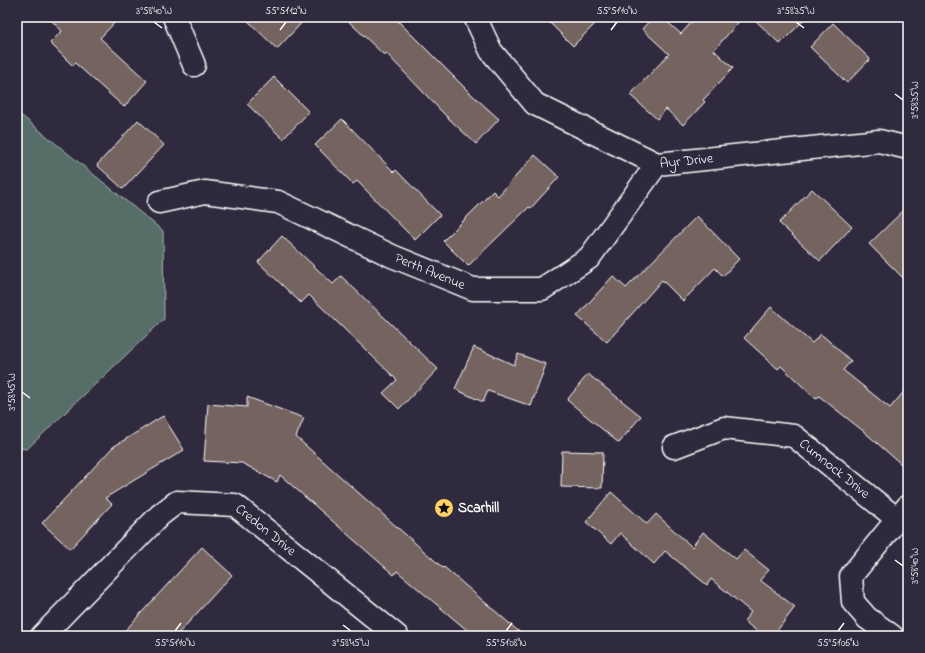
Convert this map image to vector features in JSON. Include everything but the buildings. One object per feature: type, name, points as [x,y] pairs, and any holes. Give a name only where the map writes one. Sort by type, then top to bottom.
[{"type":"street","points":[[174,17],[194,65]]},
{"type":"street","name":"Ayr Drive","points":[[475,17],[491,51],[535,104],[657,164],[878,141],[908,148]]},
{"type":"street","name":"Perth Avenue","points":[[159,202],[205,192],[278,202],[392,256],[473,289],[542,289],[589,258],[657,164]]},
{"type":"street","name":"Cumnock Drive","points":[[674,447],[724,428],[794,436],[902,512]]},
{"type":"street","name":"Credon Drive","points":[[42,636],[160,515],[177,502],[235,505],[397,636]]},
{"type":"street","points":[[892,636],[867,618],[853,602],[851,576],[902,512]]},
{"type":"green space","points":[[17,112],[163,231],[164,319],[27,449],[17,448]]},
{"type":"place","name":"Scarhill","points":[[444,508]]}]
